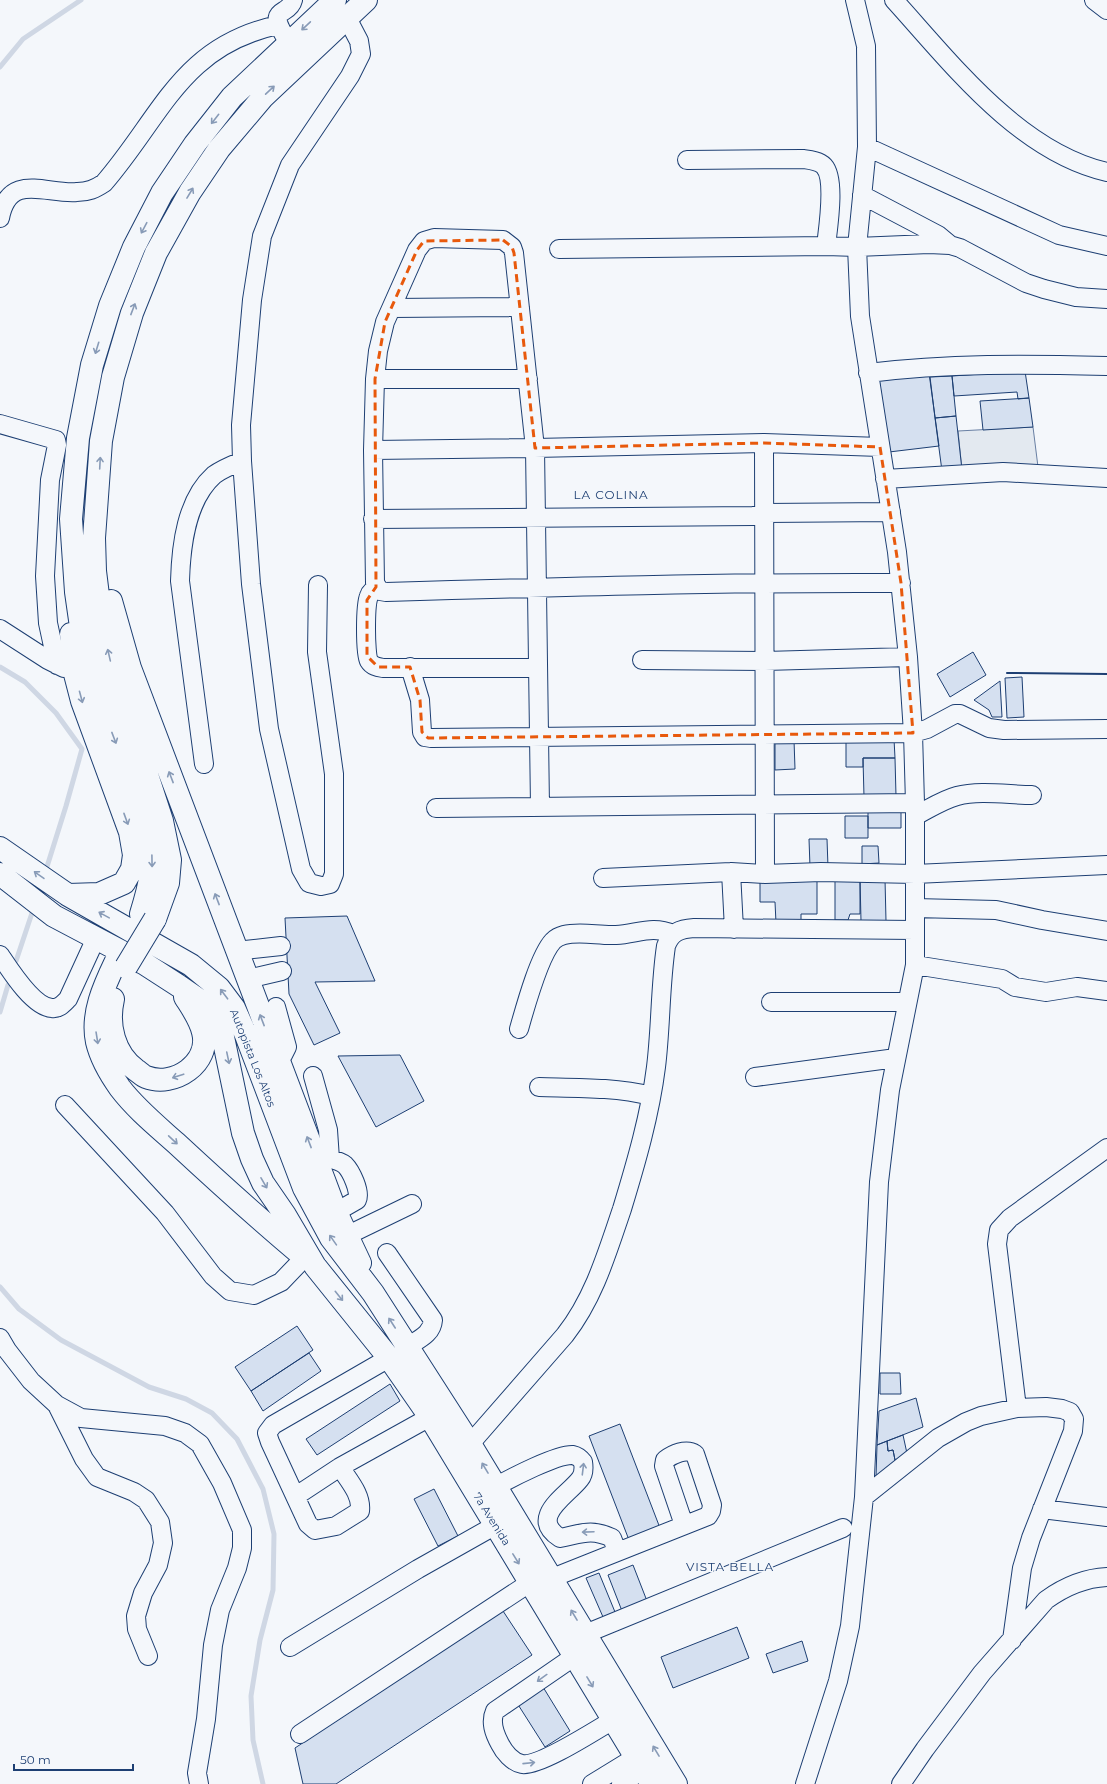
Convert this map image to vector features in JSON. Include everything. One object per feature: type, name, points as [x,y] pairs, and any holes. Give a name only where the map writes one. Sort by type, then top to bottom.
[{"type":"main road","points":[[66,893],[98,894],[124,884],[132,869],[134,855],[130,832],[82,701],[66,669],[71,519],[78,438],[92,366],[110,306],[134,247],[162,193],[195,144],[283,34],[335,0]]},
{"type":"main road","points":[[310,1262],[271,1229],[143,1112],[120,1088],[107,1069],[97,1043],[99,1000],[105,984],[121,964],[168,883],[170,860],[162,822],[112,667],[101,620],[95,571],[94,538],[101,441],[113,377],[132,312],[156,253],[190,192],[218,148],[263,97],[366,0]]},
{"type":"main road","points":[[97,502],[112,603],[130,668],[276,1057],[324,1161],[336,1212],[373,1294]]},
{"type":"main road","points":[[71,519],[76,592],[82,634],[100,701],[148,834],[152,850],[153,866],[148,917]]},
{"type":"main road","name":"Autopista Los Altos","points":[[7,853],[66,893],[191,965],[223,993],[234,1008],[246,1035],[304,1188],[331,1238],[373,1294]]},
{"type":"main road","name":"Autopista Los Altos","points":[[3,877],[54,916],[145,964],[179,986],[205,1004],[216,1017],[223,1037],[243,1133],[252,1159],[263,1183],[285,1215],[310,1262]]},
{"type":"main road","points":[[121,964],[112,1001],[110,1022],[114,1043],[129,1065],[146,1077],[168,1080],[185,1074],[200,1059],[205,1046],[204,1033],[200,1021],[179,986]]},
{"type":"main road","name":"7a Avenida","points":[[310,1262],[398,1352],[461,1449],[496,1525],[644,1770]]},
{"type":"main road","name":"7a Avenida","points":[[373,1294],[398,1352],[430,1417],[495,1487],[552,1578],[676,1784]]},
{"type":"street","points":[[283,34],[277,21],[280,14],[292,3],[293,0]]},
{"type":"street","points":[[805,1784],[838,1681],[850,1626],[864,1497],[879,1182],[885,1124],[914,964],[915,930],[915,809],[913,733],[908,657],[901,583],[860,316],[857,247],[868,147],[866,46],[855,0]]},
{"type":"street","points":[[894,0],[957,70],[991,104],[1020,128],[1046,148],[1090,168],[1107,172]]},
{"type":"street","points":[[1094,0],[1107,10]]},
{"type":"street","points":[[318,585],[317,652],[334,774],[334,874],[330,884],[321,886],[310,883],[302,869],[269,729],[251,584],[242,461],[242,417],[252,300],[262,236],[290,165],[350,76],[361,54],[359,41],[347,18]]},
{"type":"street","points":[[0,218],[5,202],[13,194],[24,188],[34,187],[76,193],[96,188],[104,183],[183,78],[198,63],[212,52],[231,41],[258,30],[283,34]]},
{"type":"street","points":[[868,147],[1058,235],[1107,246]]},
{"type":"street","points":[[687,160],[803,159],[815,161],[823,165],[828,172],[830,183],[826,246]]},
{"type":"street","points":[[862,195],[938,235],[950,245]]},
{"type":"street","points":[[377,589],[375,583],[373,519],[373,450],[375,379],[381,335],[420,244],[434,238],[503,240],[512,247],[514,253],[535,448],[540,807]]},
{"type":"street","points":[[559,249],[826,246],[857,247],[929,244],[950,245],[960,248],[1026,283],[1076,297],[1107,299]]},
{"type":"street","points":[[392,308],[520,308]]},
{"type":"street","points":[[868,373],[918,367],[964,365],[1107,366]]},
{"type":"street","points":[[375,379],[528,379]]},
{"type":"street","points":[[0,424],[56,440],[57,445],[50,480],[45,576],[48,623],[66,669]]},
{"type":"street","points":[[373,450],[764,443],[880,447]]},
{"type":"street","points":[[764,443],[765,874]]},
{"type":"street","points":[[204,764],[180,581],[181,557],[186,530],[195,502],[203,489],[214,476],[226,467],[242,461]]},
{"type":"street","points":[[885,479],[1003,472],[1107,478]]},
{"type":"street","points":[[373,519],[754,516],[765,513],[891,512]]},
{"type":"street","points":[[538,668],[378,668],[370,662],[367,656],[367,600],[371,592],[377,589],[386,592],[765,582],[901,583]]},
{"type":"street","points":[[0,629],[48,660],[66,669]]},
{"type":"street","points":[[642,660],[765,661],[908,657]]},
{"type":"street","points":[[410,667],[420,700],[422,732],[425,736],[431,738],[913,733],[927,729],[955,714],[960,714],[989,728],[1004,730],[1107,729]]},
{"type":"street","points":[[436,808],[765,804],[915,809],[944,801],[958,795],[973,793],[1032,795]]},
{"type":"street","points":[[604,878],[731,872],[765,874],[821,872],[915,874],[1107,865]]},
{"type":"street","points":[[731,872],[734,929]]},
{"type":"street","points":[[915,908],[996,910],[1042,920],[1107,931]]},
{"type":"street","points":[[461,1449],[565,1336],[579,1318],[587,1304],[611,1241],[629,1186],[651,1096],[656,1066],[666,946],[673,934],[685,929],[915,930]]},
{"type":"street","points":[[519,1029],[530,994],[546,952],[553,941],[558,937],[572,934],[616,935],[645,930],[659,930],[673,934]]},
{"type":"street","points":[[0,955],[17,980],[30,994],[43,1005],[57,1008],[68,999],[96,938]]},
{"type":"street","points":[[236,951],[282,946]]},
{"type":"street","points":[[914,964],[1002,979],[1015,987],[1046,992],[1077,987],[1107,991]]},
{"type":"street","points":[[247,979],[282,971]]},
{"type":"street","points":[[771,1002],[907,1002]]},
{"type":"street","points":[[276,1007],[287,1047],[283,1055],[276,1057]]},
{"type":"street","points":[[755,1077],[896,1058]]},
{"type":"street","points":[[313,1076],[328,1130],[324,1161],[340,1162],[348,1168],[358,1191],[357,1200],[336,1212]]},
{"type":"street","points":[[539,1087],[607,1090],[651,1096]]},
{"type":"street","points":[[64,1105],[164,1213],[213,1276],[230,1291],[254,1295],[281,1282],[310,1262]]},
{"type":"street","points":[[1017,1408],[997,1244],[999,1230],[1016,1214],[1107,1148]]},
{"type":"street","points":[[348,1236],[412,1204]]},
{"type":"street","points":[[340,1467],[361,1502],[360,1511],[336,1526],[315,1530],[308,1524],[267,1433],[273,1425],[398,1352],[428,1333],[432,1328],[433,1320],[387,1253]]},
{"type":"street","points":[[0,1338],[7,1350],[31,1381],[57,1405],[81,1418],[165,1426],[185,1433],[200,1444],[222,1484],[242,1530],[242,1548],[239,1561],[220,1610],[213,1645],[206,1719],[197,1773],[199,1784]]},
{"type":"street","points":[[57,1405],[84,1459],[97,1477],[134,1492],[146,1500],[160,1522],[163,1543],[158,1565],[143,1593],[136,1616],[137,1630],[148,1656]]},
{"type":"street","points":[[864,1497],[938,1438],[981,1416],[1017,1408],[1035,1407],[1057,1408],[1067,1410],[1072,1414],[1074,1419],[1073,1431],[1031,1538],[1022,1568],[1012,1640]]},
{"type":"street","points":[[296,1496],[340,1467],[430,1417]]},
{"type":"street","points":[[495,1487],[562,1457],[575,1455],[583,1462],[583,1474],[580,1480],[555,1504],[549,1514],[548,1521],[551,1530],[560,1538],[579,1533],[600,1532],[612,1538],[617,1551]]},
{"type":"street","points":[[1042,1509],[1107,1517]]},
{"type":"street","points":[[290,1647],[418,1569],[496,1525]]},
{"type":"street","points":[[552,1578],[684,1525]]},
{"type":"street","points":[[585,1634],[843,1528]]},
{"type":"street","points":[[901,1784],[925,1749],[982,1673],[1046,1600],[1057,1592],[1106,1573]]},
{"type":"street","points":[[300,1734],[531,1582]]},
{"type":"street","points":[[575,1656],[495,1711],[492,1718],[492,1724],[500,1745],[513,1761],[523,1764],[534,1763],[592,1734],[613,1720]]},
{"type":"street","points":[[592,1784],[644,1770]]},
{"type":"street","points":[[621,1784],[644,1770]]},
{"type":"highlighted area","points":[[503,240],[512,247],[514,253],[535,448],[764,443],[880,447],[901,583],[913,733],[428,738],[422,732],[420,700],[410,667],[378,667],[367,656],[367,600],[376,587],[375,379],[385,322],[417,250],[424,241]]},
{"type":"shaded area","points":[[1033,427],[1038,467],[962,470],[958,431]]},
{"type":"building","points":[[1025,371],[1029,398],[1018,399],[1017,392],[954,396],[952,376]]},
{"type":"building","points":[[929,373],[939,446],[889,452],[879,378]]},
{"type":"building","points":[[952,376],[956,416],[935,418],[930,377]]},
{"type":"building","points":[[1029,398],[1033,427],[983,430],[980,401]]},
{"type":"building","points":[[956,416],[962,470],[942,471],[935,418]]},
{"type":"building","points":[[973,652],[986,675],[950,697],[937,674]]},
{"type":"building","points":[[1022,677],[1024,717],[1007,718],[1005,678]]},
{"type":"building","points":[[1000,681],[1002,717],[992,717],[989,710],[974,700]]},
{"type":"building","points":[[846,739],[894,739],[895,758],[863,758],[863,767],[846,767]]},
{"type":"building","points":[[794,740],[795,769],[775,770],[775,741]]},
{"type":"building","points":[[863,758],[895,758],[896,796],[864,797]]},
{"type":"building","points":[[868,809],[901,810],[901,828],[868,828]]},
{"type":"building","points":[[845,816],[868,816],[868,838],[845,838]]},
{"type":"building","points":[[809,839],[827,839],[828,867],[810,867]]},
{"type":"building","points":[[862,846],[878,846],[879,863],[862,864]]},
{"type":"building","points":[[817,878],[817,914],[801,914],[801,922],[776,923],[775,902],[760,902],[760,879]]},
{"type":"building","points":[[835,879],[860,879],[860,914],[850,914],[848,920],[835,920]]},
{"type":"building","points":[[860,879],[885,879],[886,921],[861,921]]},
{"type":"building","points":[[347,916],[375,981],[315,982],[340,1033],[314,1045],[289,994],[285,918]]},
{"type":"building","points":[[400,1055],[424,1101],[376,1127],[338,1056]]},
{"type":"building","points":[[297,1326],[313,1350],[251,1391],[235,1367]]},
{"type":"building","points":[[309,1353],[321,1371],[263,1411],[251,1391]]},
{"type":"building","points":[[880,1373],[900,1373],[901,1394],[880,1394]]},
{"type":"building","points":[[390,1384],[400,1401],[317,1455],[306,1439]]},
{"type":"building","points":[[916,1398],[923,1427],[877,1445],[879,1411]]},
{"type":"building","points":[[620,1424],[660,1528],[629,1540],[589,1436]]},
{"type":"building","points":[[903,1435],[908,1458],[896,1465],[893,1450],[888,1451],[887,1441]]},
{"type":"building","points":[[887,1441],[888,1451],[893,1450],[896,1465],[876,1477],[877,1445]]},
{"type":"building","points":[[434,1489],[458,1536],[438,1546],[414,1499]]},
{"type":"building","points":[[633,1565],[647,1601],[622,1611],[608,1575]]},
{"type":"building","points":[[599,1573],[615,1612],[603,1617],[586,1578]]},
{"type":"building","points":[[503,1611],[532,1655],[336,1784],[303,1784],[295,1748]]},
{"type":"building","points":[[737,1627],[749,1658],[673,1688],[661,1657]]},
{"type":"building","points":[[802,1641],[808,1661],[773,1673],[766,1654]]},
{"type":"building","points":[[543,1687],[570,1731],[545,1747],[517,1703]]},
{"type":"waterway","points":[[0,67],[23,39],[81,0]]},
{"type":"waterway","points":[[0,667],[25,682],[56,713],[82,749],[45,873]]},
{"type":"waterway","points":[[16,961],[34,907]]},
{"type":"waterway","points":[[0,1012],[8,985]]},
{"type":"waterway","points":[[0,1287],[19,1309],[61,1340],[149,1387],[186,1399],[212,1413],[237,1439],[263,1489],[274,1534],[273,1590],[260,1640],[251,1696],[253,1740],[263,1784]]},
{"type":"wall","points":[[1007,673],[1107,674]]},
{"type":"district","name":"LA COLINA","points":[[611,494]]},
{"type":"district","name":"VISTA BELLA","points":[[730,1566]]}]
